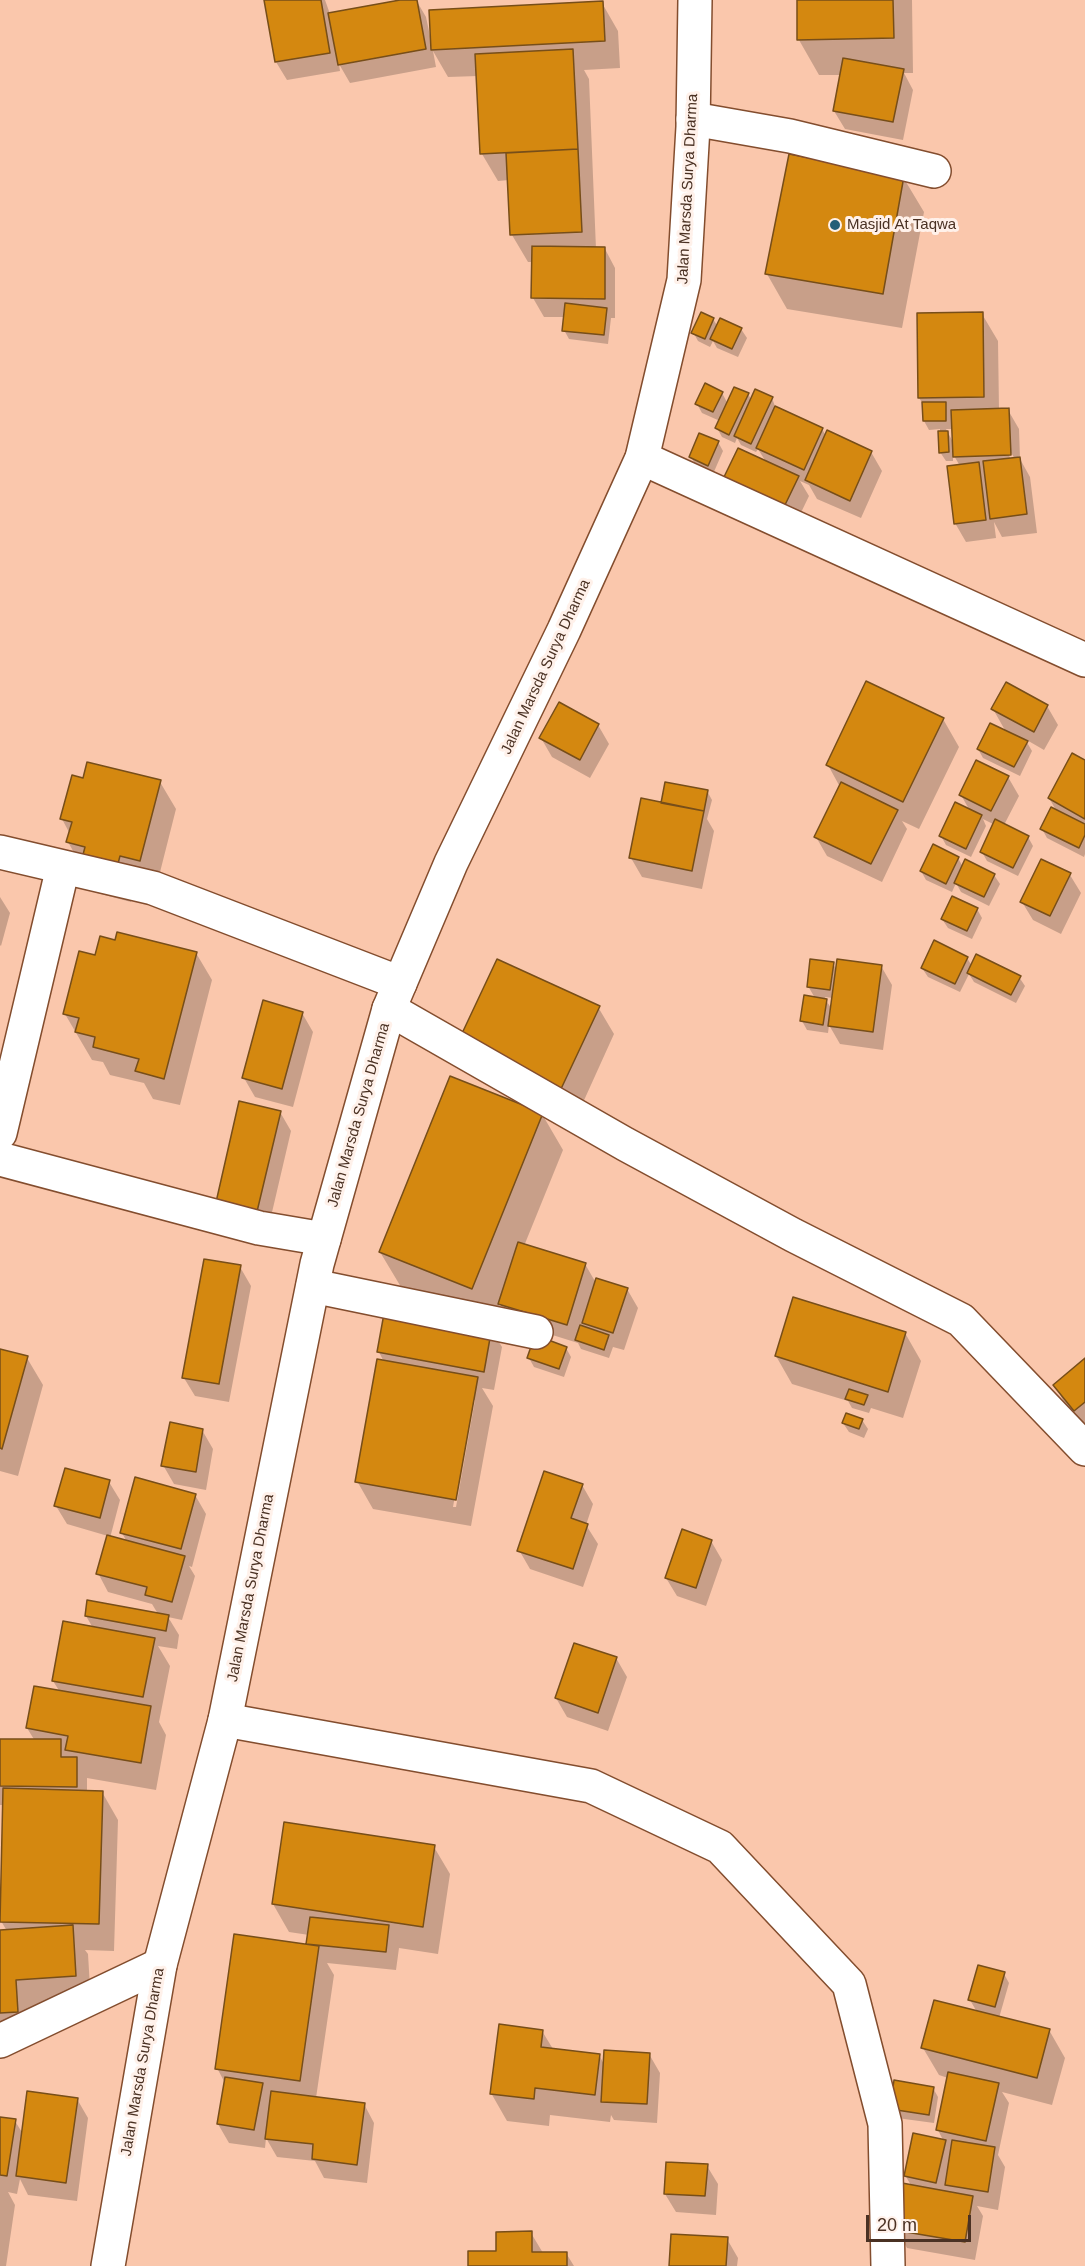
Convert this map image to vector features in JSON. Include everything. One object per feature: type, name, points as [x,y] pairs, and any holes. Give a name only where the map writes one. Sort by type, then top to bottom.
[{"type":"main road","name":"Jalan Marsda Surya Dharma","points":[[108,2266],[160,1965],[225,1720],[324,1239],[394,996],[451,863],[564,630],[642,458],[684,280],[693,119],[695,0]]},
{"type":"main road","points":[[693,119],[790,136],[934,171]]},
{"type":"main road","points":[[642,458],[1085,660]]},
{"type":"main road","points":[[0,852],[153,888],[394,996],[625,1144],[793,1235],[961,1320],[1085,1449]]},
{"type":"main road","points":[[0,1134],[63,867]]},
{"type":"main road","points":[[0,1159],[259,1228],[324,1239]]},
{"type":"main road","points":[[313,1286],[536,1332]]},
{"type":"main road","points":[[225,1720],[591,1786],[720,1847],[849,1984],[885,2124],[888,2266]]},
{"type":"main road","points":[[0,2041],[160,1965]]},
{"type":"building","points":[[264,0],[321,0],[330,53],[275,62]]},
{"type":"building","points":[[400,0],[417,0],[426,49],[338,65],[328,13]]},
{"type":"building","points":[[797,0],[893,0],[894,38],[797,40]]},
{"type":"building","points":[[603,1],[605,41],[431,50],[429,10]]},
{"type":"building","points":[[573,49],[578,149],[480,154],[475,54]]},
{"type":"building","points":[[843,58],[904,69],[893,122],[833,111]]},
{"type":"building","points":[[578,149],[582,232],[510,235],[506,153]]},
{"type":"building","name":"Masjid At Taqwa","points":[[789,154],[904,176],[883,294],[765,274]]},
{"type":"building","points":[[532,246],[605,247],[605,299],[531,298]]},
{"type":"building","points":[[565,303],[607,308],[604,335],[562,331]]},
{"type":"building","points":[[701,312],[714,318],[705,339],[691,333]]},
{"type":"building","points":[[983,312],[984,397],[918,398],[917,313]]},
{"type":"building","points":[[720,318],[742,328],[732,349],[710,339]]},
{"type":"building","points":[[705,383],[723,392],[713,412],[695,404]]},
{"type":"building","points":[[734,387],[749,393],[729,435],[715,428]]},
{"type":"building","points":[[755,389],[773,397],[751,444],[734,436]]},
{"type":"building","points":[[922,402],[946,402],[946,421],[923,421]]},
{"type":"building","points":[[775,406],[823,428],[804,470],[756,448]]},
{"type":"building","points":[[1009,408],[1011,455],[953,457],[951,410]]},
{"type":"building","points":[[827,430],[872,451],[850,501],[805,480]]},
{"type":"building","points":[[938,431],[948,431],[949,452],[939,453]]},
{"type":"building","points":[[699,433],[719,441],[708,466],[689,457]]},
{"type":"building","points":[[738,448],[799,476],[784,507],[723,479]]},
{"type":"building","points":[[1020,457],[1027,514],[990,519],[983,461]]},
{"type":"building","points":[[979,462],[986,520],[954,524],[947,466]]},
{"type":"building","points":[[866,681],[944,718],[903,802],[826,765]]},
{"type":"building","points":[[1006,682],[1048,705],[1034,732],[991,709]]},
{"type":"building","points":[[559,702],[599,724],[580,760],[539,738]]},
{"type":"building","points":[[990,723],[1028,741],[1014,767],[977,749]]},
{"type":"building","points":[[1072,753],[1085,760],[1085,819],[1048,798]]},
{"type":"building","points":[[976,760],[1009,776],[991,811],[959,795]]},
{"type":"building","points":[[87,762],[161,780],[140,861],[120,856],[115,875],[80,866],[85,847],[66,842],[72,822],[60,819],[72,775],[83,778]]},
{"type":"building","points":[[665,782],[708,790],[704,811],[661,803]]},
{"type":"building","points":[[841,782],[898,810],[871,864],[814,837]]},
{"type":"building","points":[[641,798],[704,811],[692,871],[629,858]]},
{"type":"building","points":[[955,802],[982,815],[966,849],[939,836]]},
{"type":"building","points":[[1051,807],[1085,824],[1085,835],[1079,848],[1040,829]]},
{"type":"building","points":[[995,819],[1029,836],[1013,868],[980,852]]},
{"type":"building","points":[[933,844],[959,857],[946,884],[920,871]]},
{"type":"building","points":[[965,859],[995,874],[984,897],[954,883]]},
{"type":"building","points":[[1041,859],[1071,873],[1050,916],[1020,902]]},
{"type":"building","points":[[952,896],[978,908],[967,931],[941,919]]},
{"type":"building","points":[[117,932],[197,952],[164,1079],[135,1071],[139,1059],[93,1047],[95,1037],[75,1032],[79,1018],[63,1014],[79,951],[95,955],[100,936],[115,940]]},
{"type":"building","points":[[934,940],[968,957],[955,984],[921,968]]},
{"type":"building","points":[[976,954],[1021,976],[1011,995],[967,973]]},
{"type":"building","points":[[497,959],[600,1006],[560,1091],[457,1044]]},
{"type":"building","points":[[810,959],[834,962],[830,990],[807,987]]},
{"type":"building","points":[[837,959],[882,965],[873,1032],[828,1026]]},
{"type":"building","points":[[804,995],[827,999],[823,1025],[800,1021]]},
{"type":"building","points":[[263,1000],[303,1012],[282,1089],[242,1078]]},
{"type":"building","points":[[450,1076],[543,1113],[472,1289],[379,1252]]},
{"type":"building","points":[[239,1101],[281,1111],[255,1220],[214,1211]]},
{"type":"building","points":[[518,1242],[586,1263],[567,1325],[498,1304]]},
{"type":"building","points":[[204,1259],[241,1265],[219,1384],[182,1378]]},
{"type":"building","points":[[596,1278],[628,1288],[613,1333],[582,1323]]},
{"type":"building","points":[[793,1297],[906,1332],[888,1392],[775,1356]]},
{"type":"building","points":[[385,1308],[492,1327],[484,1372],[377,1352]]},
{"type":"building","points":[[580,1325],[609,1335],[604,1350],[575,1340]]},
{"type":"building","points":[[535,1335],[567,1347],[559,1369],[527,1358]]},
{"type":"building","points":[[0,1349],[28,1356],[2,1449],[0,1448]]},
{"type":"building","points":[[1085,1358],[1085,1402],[1074,1411],[1053,1385]]},
{"type":"building","points":[[377,1359],[478,1377],[456,1500],[355,1482]]},
{"type":"building","points":[[849,1389],[868,1395],[864,1405],[845,1399]]},
{"type":"building","points":[[846,1413],[863,1419],[859,1429],[842,1423]]},
{"type":"building","points":[[170,1422],[203,1429],[196,1472],[161,1466]]},
{"type":"building","points":[[65,1468],[110,1480],[100,1518],[54,1506]]},
{"type":"building","points":[[544,1471],[583,1484],[571,1518],[588,1524],[573,1569],[517,1551]]},
{"type":"building","points":[[135,1477],[196,1494],[181,1549],[120,1533]]},
{"type":"building","points":[[682,1529],[712,1540],[696,1588],[665,1578]]},
{"type":"building","points":[[107,1535],[185,1556],[172,1602],[145,1595],[147,1587],[96,1574]]},
{"type":"building","points":[[87,1600],[169,1615],[166,1631],[85,1616]]},
{"type":"building","points":[[63,1621],[155,1638],[143,1697],[52,1681]]},
{"type":"building","points":[[574,1643],[617,1657],[598,1713],[555,1698]]},
{"type":"building","points":[[34,1686],[151,1706],[141,1763],[65,1750],[68,1736],[26,1728]]},
{"type":"building","points":[[0,1739],[61,1739],[61,1757],[77,1757],[77,1787],[0,1786]]},
{"type":"building","points":[[3,1788],[103,1791],[99,1924],[0,1922]]},
{"type":"building","points":[[284,1822],[435,1845],[423,1927],[272,1904]]},
{"type":"building","points":[[310,1917],[389,1925],[386,1952],[306,1944]]},
{"type":"building","points":[[73,1925],[76,1976],[16,1980],[18,2012],[0,2013],[0,1930]]},
{"type":"building","points":[[234,1934],[319,1946],[300,2081],[215,2069]]},
{"type":"building","points":[[978,1965],[1005,1972],[995,2007],[968,2000]]},
{"type":"building","points":[[934,2000],[1050,2029],[1037,2078],[921,2048]]},
{"type":"building","points":[[499,2024],[543,2030],[541,2047],[600,2054],[595,2095],[535,2088],[534,2099],[490,2094]]},
{"type":"building","points":[[604,2050],[650,2053],[647,2104],[601,2102]]},
{"type":"building","points":[[948,2072],[999,2083],[986,2141],[936,2130]]},
{"type":"building","points":[[225,2077],[263,2083],[254,2130],[217,2124]]},
{"type":"building","points":[[894,2080],[934,2087],[929,2115],[890,2109]]},
{"type":"building","points":[[27,2091],[78,2098],[66,2183],[16,2176]]},
{"type":"building","points":[[271,2091],[365,2103],[357,2165],[312,2159],[313,2144],[265,2139]]},
{"type":"building","points":[[0,2117],[16,2119],[7,2176],[0,2175]]},
{"type":"building","points":[[913,2133],[946,2140],[936,2183],[904,2176]]},
{"type":"building","points":[[952,2140],[995,2147],[988,2192],[945,2185]]},
{"type":"building","points":[[666,2162],[708,2164],[705,2196],[664,2194]]},
{"type":"building","points":[[902,2183],[973,2196],[965,2242],[894,2230]]},
{"type":"building","points":[[532,2231],[532,2252],[567,2252],[567,2266],[468,2266],[468,2251],[496,2251],[496,2232]]},
{"type":"building","points":[[671,2234],[728,2237],[726,2266],[669,2266]]},
{"type":"place","name":"Masjid At Taqwa","points":[[835,225]]}]
